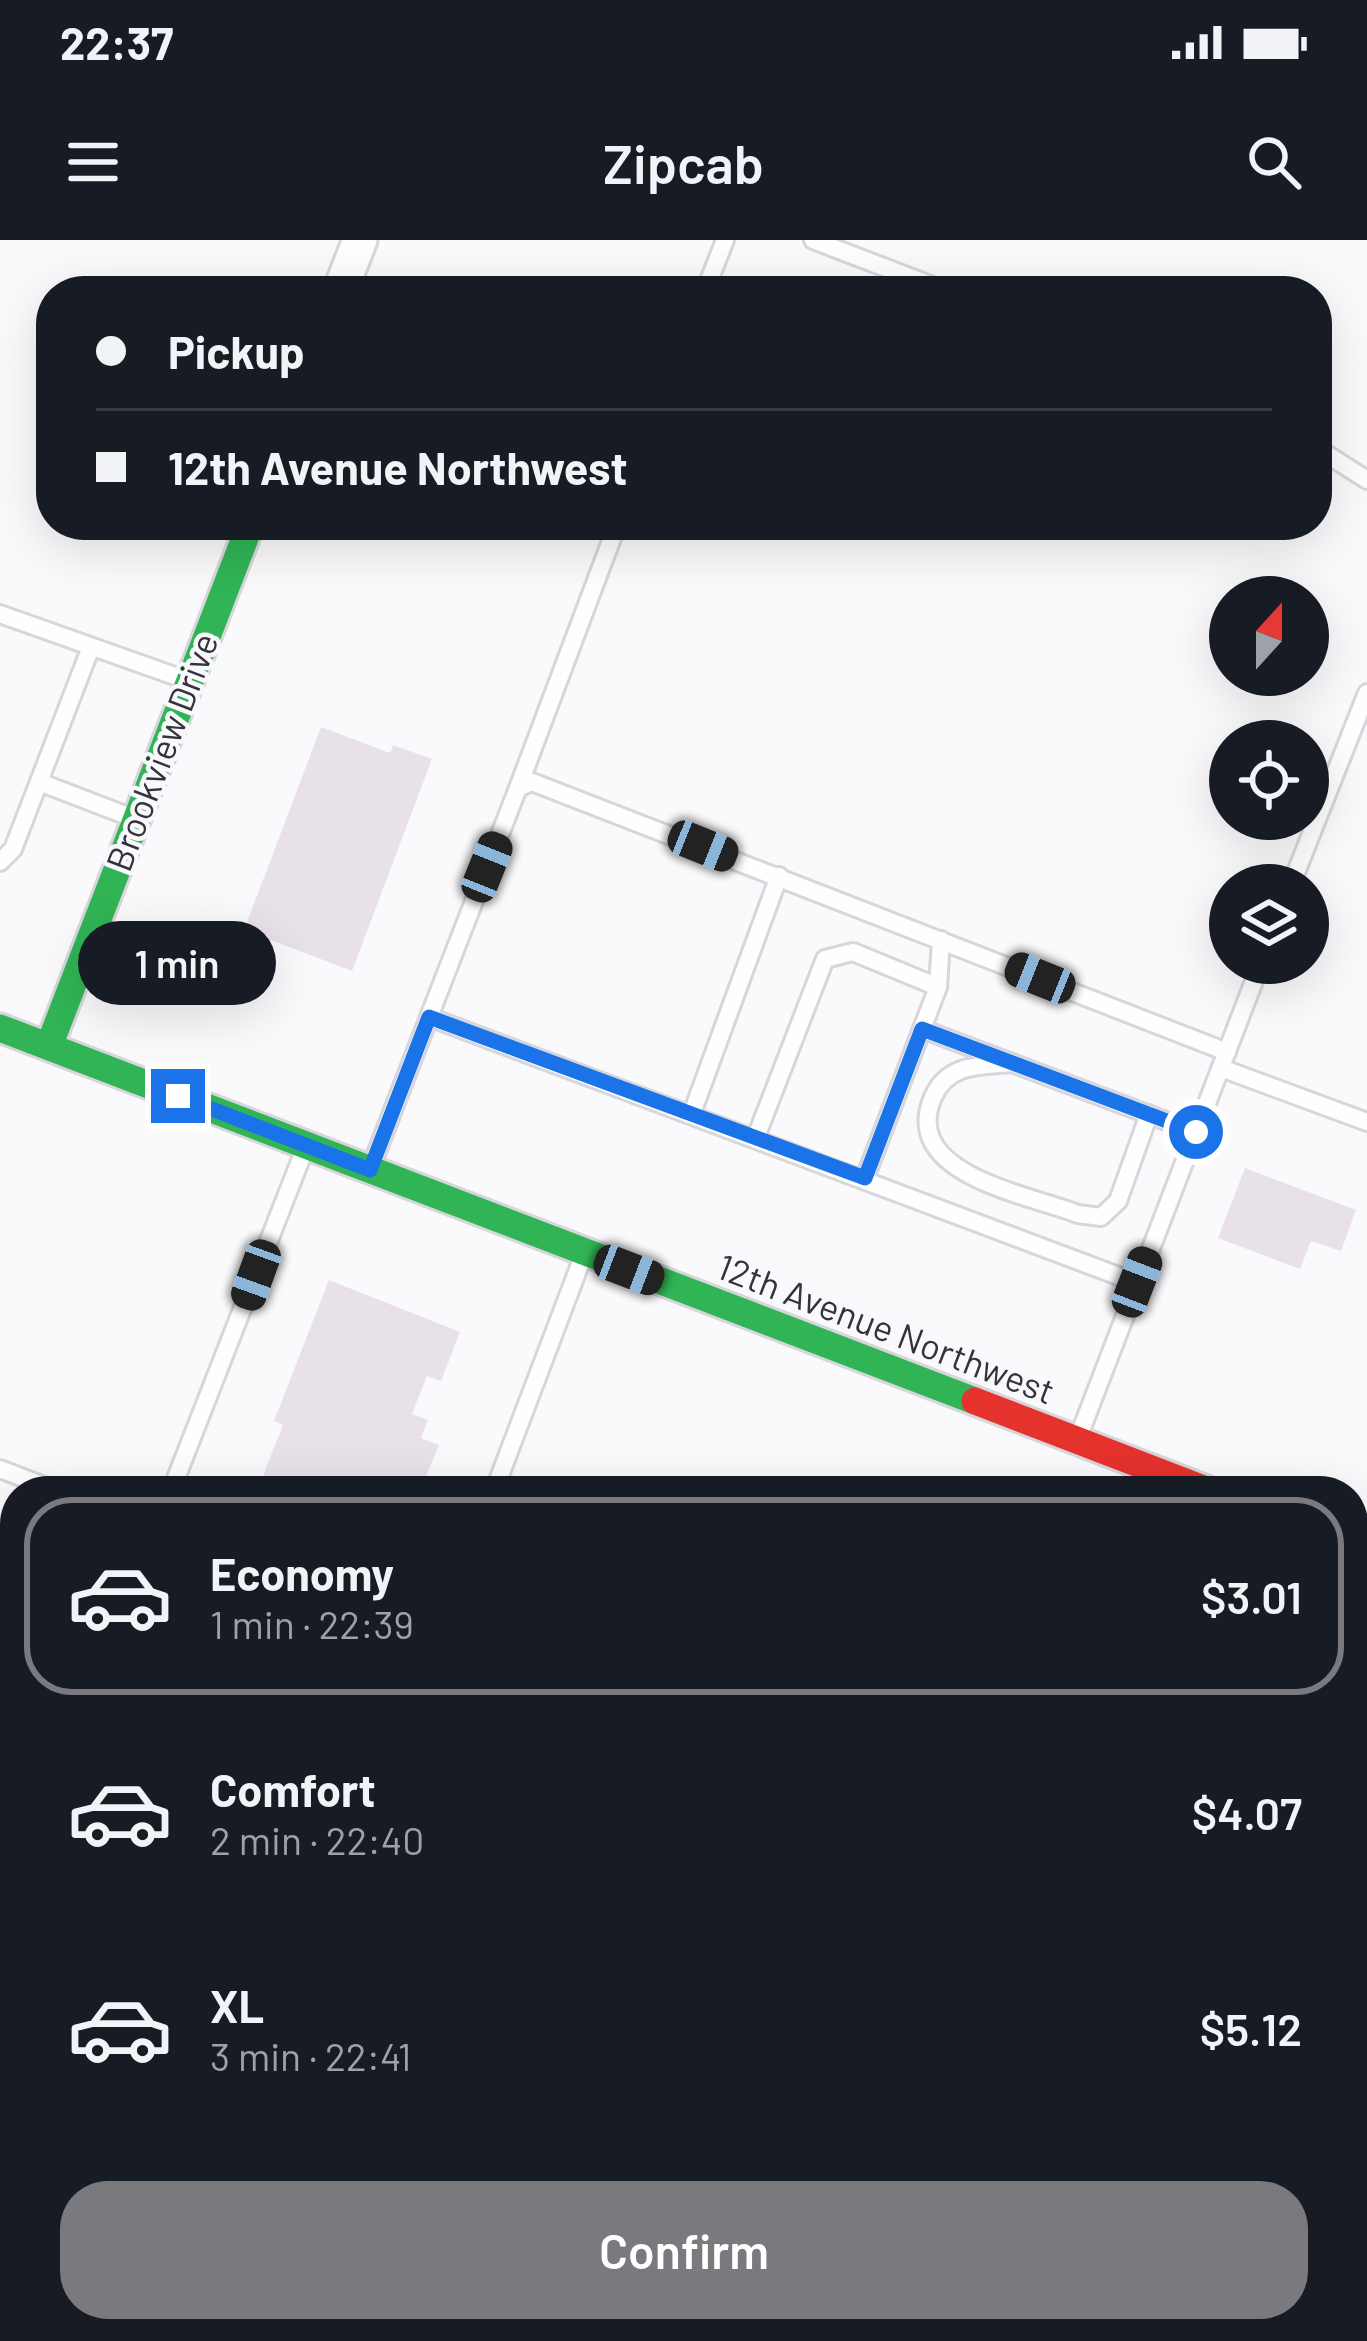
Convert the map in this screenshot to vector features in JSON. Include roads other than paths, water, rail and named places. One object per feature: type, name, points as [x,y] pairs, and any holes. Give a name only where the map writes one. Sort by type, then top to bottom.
[{"type":"main road","name":"Brookview Drive","points":[[49,1046],[244,540]]},
{"type":"main road","name":"12th Avenue Northwest","points":[[0,1028],[1170,1476]]},
{"type":"street","points":[[346,276],[360,240]]},
{"type":"lane","points":[[711,276],[724,240]]},
{"type":"lane","points":[[813,240],[847,246],[913,276]]},
{"type":"lane","points":[[1332,458],[1367,480]]},
{"type":"lane","points":[[370,1170],[611,540]]},
{"type":"lane","points":[[0,614],[190,682]]},
{"type":"lane","points":[[0,862],[13,849],[91,647]]},
{"type":"lane","points":[[1299,864],[1367,693]]},
{"type":"lane","points":[[39,782],[136,820]]},
{"type":"lane","points":[[518,788],[532,782],[549,786],[779,876],[1367,1122]]},
{"type":"lane","points":[[692,1113],[779,876]]},
{"type":"lane","points":[[865,1178],[938,987],[941,940]]},
{"type":"lane","points":[[756,1137],[825,959],[854,952],[938,987]]},
{"type":"lane","points":[[1078,1441],[1253,984]]},
{"type":"lane","points":[[429,1017],[1137,1282]]},
{"type":"lane","points":[[922,1029],[1196,1132]]},
{"type":"lane","points":[[1012,1063],[953,1071],[940,1082],[925,1122],[926,1137],[943,1160],[1078,1214],[1101,1217],[1118,1201],[1149,1114]]},
{"type":"lane","points":[[177,1476],[306,1144]]},
{"type":"lane","points":[[500,1476],[585,1253]]}]
